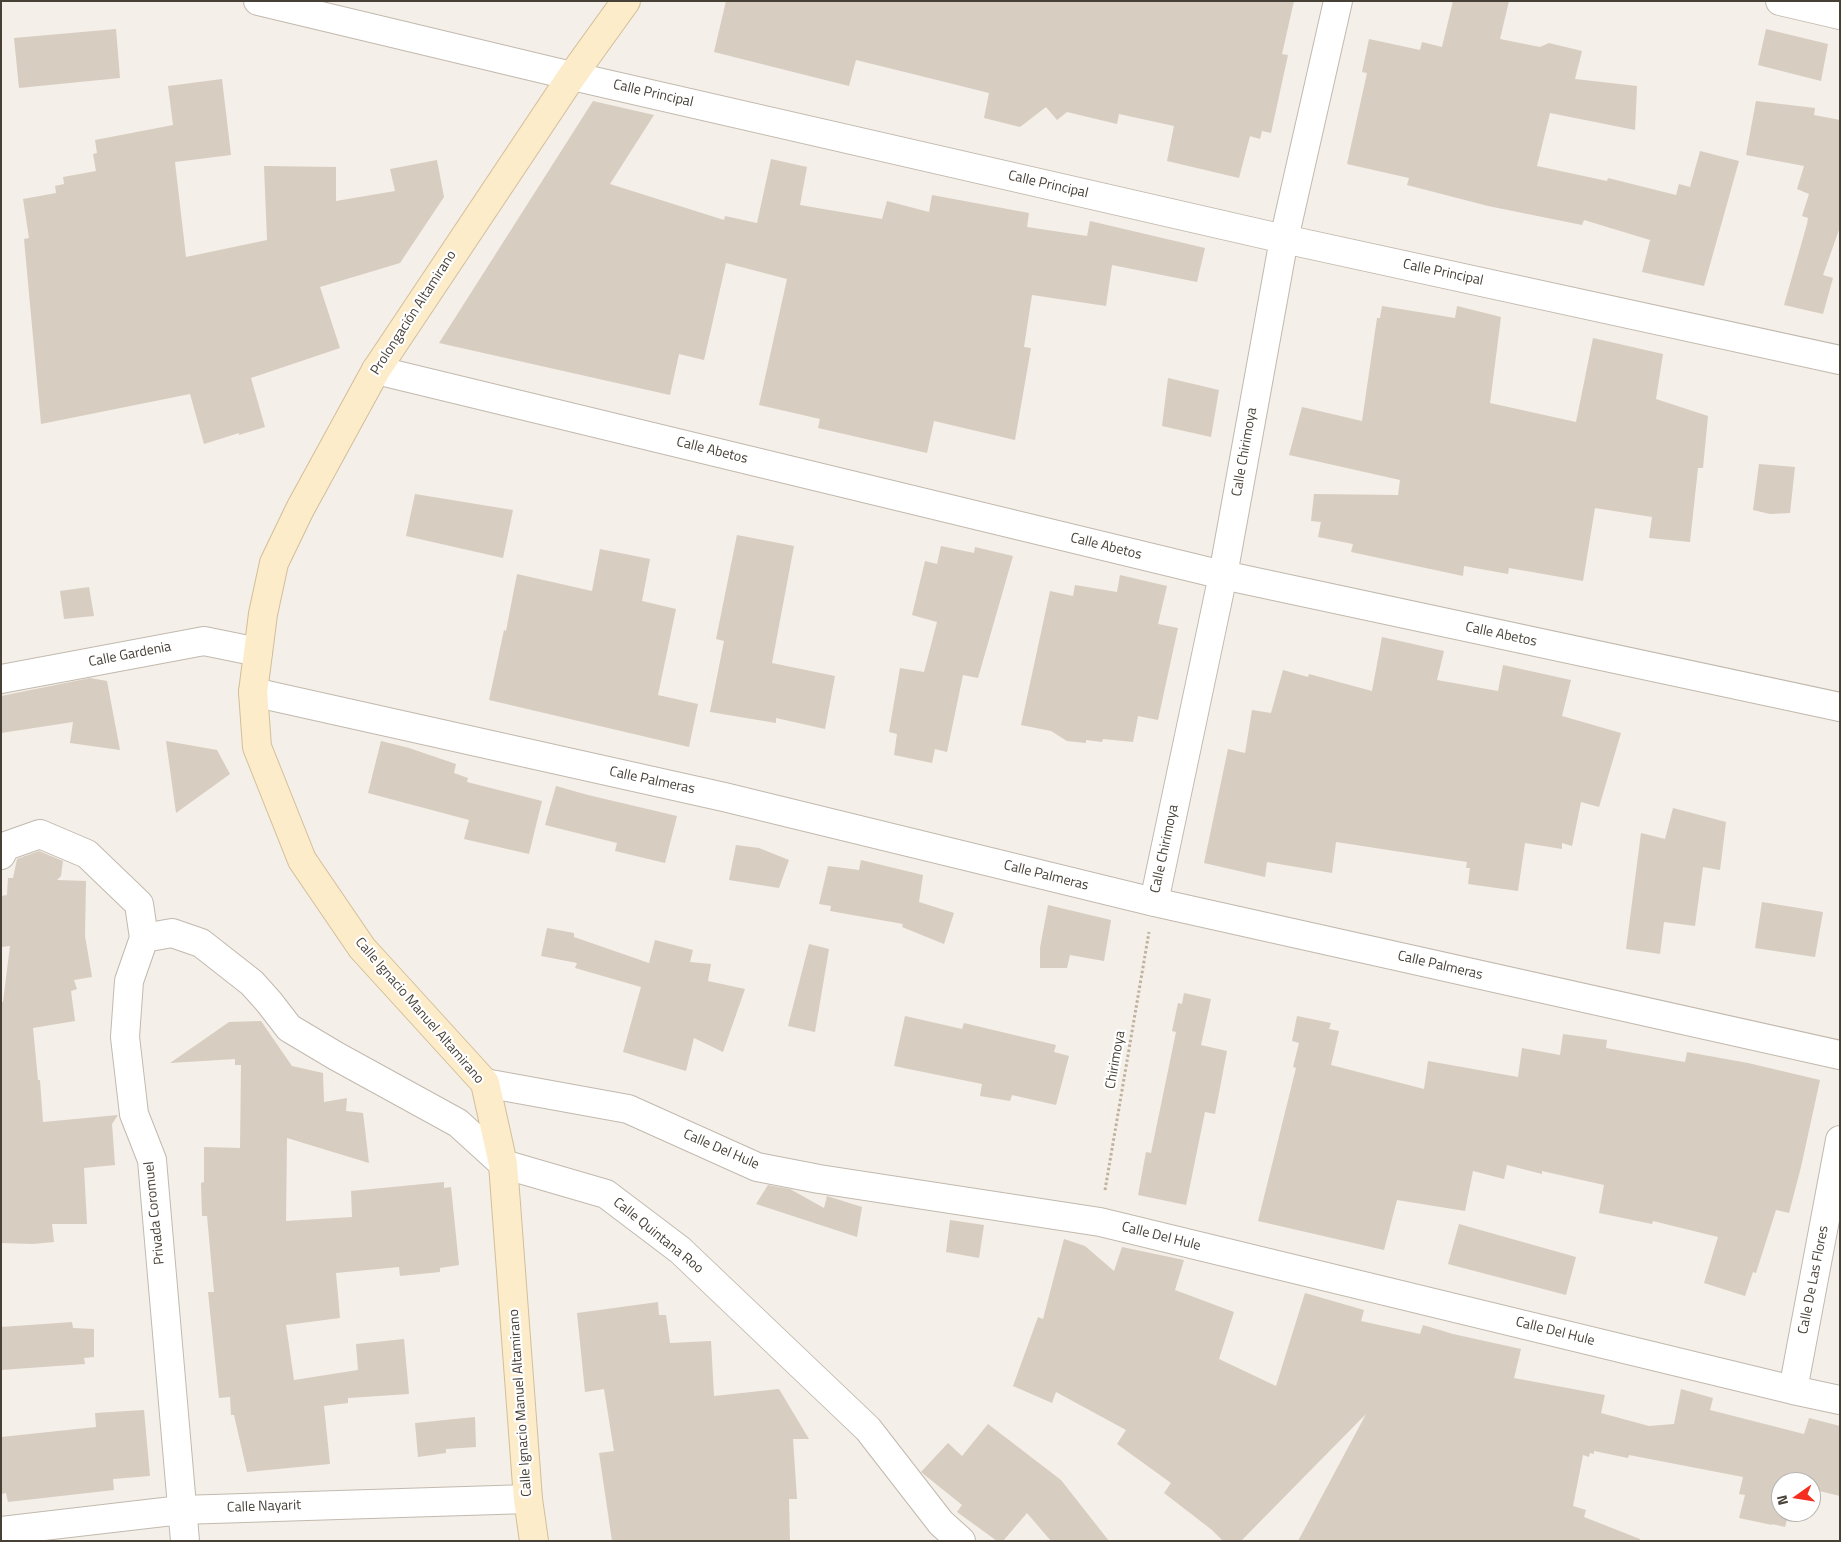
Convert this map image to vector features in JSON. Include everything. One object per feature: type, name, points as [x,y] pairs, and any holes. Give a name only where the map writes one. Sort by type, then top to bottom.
[{"type":"street","name":"Calle Principal","points":[[258,1],[572,76],[1284,239],[1840,360]]},
{"type":"street","name":"Prolongación Altamirano","points":[[258,652],[274,562],[300,509],[376,370],[572,76],[626,1]]},
{"type":"street","name":"Calle Chirimoya","points":[[1154,902],[1222,575],[1284,239],[1338,1]]},
{"type":"street","points":[[1780,1],[1840,15]]},
{"type":"street","name":"Calle Abetos","points":[[376,370],[1222,575],[1840,707]]},
{"type":"street","name":"Calle Gardenia","points":[[1,680],[204,642],[258,652]]},
{"type":"street","name":"Calle Ignacio Manuel Altamirano","points":[[258,652],[253,692],[258,747],[302,860],[362,948],[485,1083],[503,1164],[528,1499],[534,1541]]},
{"type":"street","name":"Calle Palmeras","points":[[253,692],[724,797],[1154,902],[1840,1055]]},
{"type":"street","name":"Privada Coromuel","points":[[1,855],[6,846],[40,834],[87,854],[139,904],[144,938],[129,981],[126,1037],[134,1114],[152,1160],[185,1541]]},
{"type":"street","name":"Calle Quintana Roo","points":[[144,938],[172,933],[200,943],[252,983],[289,1028],[458,1123],[503,1164],[606,1194],[680,1250],[868,1429],[941,1523],[961,1541]]},
{"type":"street","name":"Calle Del Hule","points":[[485,1083],[628,1109],[756,1167],[819,1179],[1100,1222],[1840,1400]]},
{"type":"street","name":"Calle De Las Flores","points":[[1793,1390],[1840,1140]]},
{"type":"street","name":"Calle Nayarit","points":[[1,1531],[181,1510],[528,1499]]},
{"type":"path","name":"Chirimoya","points":[[1100,1222],[1154,902]]},
{"type":"building","points":[[726,1],[1294,1],[1282,54],[1288,55],[1271,133],[1262,131],[1260,139],[1250,136],[1239,178],[1167,161],[1174,126],[1119,114],[1117,124],[1067,112],[1057,120],[1046,107],[1020,127],[984,118],[989,93],[856,60],[849,86],[714,52]]},
{"type":"building","points":[[1453,1],[1509,1],[1500,39],[1540,47],[1549,43],[1582,51],[1575,79],[1637,86],[1635,130],[1550,113],[1537,166],[1607,181],[1608,178],[1676,195],[1679,184],[1690,187],[1700,151],[1739,161],[1704,286],[1642,272],[1650,240],[1584,220],[1582,225],[1488,206],[1407,185],[1409,178],[1347,164],[1367,73],[1362,72],[1369,39],[1420,50],[1422,42],[1442,47]]},
{"type":"building","points":[[116,29],[120,78],[19,88],[14,38]]},
{"type":"building","points":[[1766,29],[1828,44],[1821,81],[1758,65]]},
{"type":"building","points":[[222,79],[231,155],[175,162],[186,257],[267,240],[264,166],[336,167],[336,201],[395,191],[390,169],[437,160],[444,197],[400,263],[320,287],[340,348],[251,378],[265,427],[204,444],[190,394],[41,424],[24,239],[29,238],[23,199],[56,193],[55,186],[64,184],[63,177],[96,171],[93,154],[97,153],[95,140],[173,125],[168,86]]},
{"type":"building","points":[[593,101],[654,115],[610,184],[724,220],[725,216],[757,223],[771,159],[807,167],[800,205],[882,219],[887,201],[929,212],[932,195],[1029,213],[1027,227],[1087,236],[1090,221],[1205,248],[1197,282],[1112,265],[1106,306],[1032,295],[1024,347],[1031,348],[1015,440],[934,421],[927,453],[818,428],[820,419],[759,405],[787,279],[726,263],[704,360],[679,354],[670,395],[439,343]]},
{"type":"building","points":[[1756,101],[1815,108],[1814,115],[1840,120],[1840,227],[1823,275],[1833,278],[1823,314],[1784,305],[1807,224],[1808,218],[1802,216],[1809,194],[1797,189],[1804,166],[1746,155]]},
{"type":"building","points":[[1382,306],[1455,318],[1457,306],[1501,317],[1490,403],[1576,422],[1593,338],[1663,354],[1656,399],[1708,416],[1703,468],[1698,468],[1690,542],[1649,538],[1652,517],[1595,508],[1583,581],[1509,568],[1508,574],[1464,566],[1463,576],[1351,552],[1353,544],[1318,537],[1321,522],[1311,521],[1314,494],[1398,495],[1400,480],[1289,455],[1302,407],[1362,421],[1377,318],[1380,318]]},
{"type":"building","points":[[1168,378],[1219,390],[1211,437],[1162,426]]},
{"type":"building","points":[[1759,464],[1795,467],[1790,513],[1770,514],[1753,510]]},
{"type":"building","points":[[415,494],[513,510],[503,558],[406,536]]},
{"type":"building","points":[[737,535],[794,546],[772,663],[835,676],[825,729],[776,718],[776,723],[710,712],[724,641],[716,639]]},
{"type":"building","points":[[941,546],[974,553],[975,547],[1013,556],[978,678],[963,675],[947,752],[935,749],[932,763],[894,755],[897,734],[889,732],[900,668],[924,672],[937,622],[912,615],[925,561],[937,564]]},
{"type":"building","points":[[600,549],[650,559],[642,601],[676,609],[658,695],[698,704],[689,747],[489,700],[504,630],[506,631],[517,574],[592,591]]},
{"type":"building","points":[[1120,575],[1167,586],[1158,624],[1178,628],[1158,720],[1138,716],[1133,742],[1103,739],[1102,742],[1086,740],[1086,743],[1067,741],[1051,731],[1021,725],[1050,591],[1073,596],[1075,585],[1117,592]]},
{"type":"building","points":[[89,587],[94,616],[64,619],[60,591]]},
{"type":"building","points":[[1382,637],[1444,651],[1437,680],[1498,691],[1503,665],[1571,680],[1562,716],[1621,733],[1599,807],[1581,802],[1572,846],[1562,843],[1562,849],[1525,843],[1518,891],[1468,884],[1470,868],[1466,868],[1467,862],[1336,842],[1332,873],[1267,862],[1265,877],[1204,863],[1228,749],[1245,753],[1252,710],[1271,713],[1283,670],[1308,677],[1309,674],[1372,691]]},
{"type":"building","points":[[90,678],[107,681],[120,750],[70,743],[73,722],[1,733],[1,696]]},
{"type":"building","points":[[166,741],[217,750],[230,774],[176,813]]},
{"type":"building","points":[[381,741],[409,748],[456,764],[454,773],[468,778],[467,782],[542,801],[529,854],[464,839],[469,820],[368,793]]},
{"type":"building","points":[[556,786],[677,816],[665,863],[615,851],[617,843],[545,825]]},
{"type":"building","points":[[1673,808],[1726,822],[1720,870],[1703,867],[1695,926],[1664,922],[1660,954],[1626,949],[1641,833],[1665,839]]},
{"type":"building","points":[[736,845],[759,848],[789,860],[779,888],[729,880]]},
{"type":"building","points":[[39,851],[63,861],[61,876],[57,880],[86,881],[85,936],[92,977],[74,980],[77,989],[71,991],[75,1021],[33,1028],[43,1122],[118,1115],[112,1124],[115,1165],[84,1168],[87,1224],[52,1224],[54,1242],[33,1244],[1,1243],[1,1002],[3,1002],[10,946],[1,947],[1,896],[7,895],[8,878],[13,878],[17,859]]},
{"type":"building","points":[[861,860],[923,875],[919,902],[954,913],[944,944],[902,927],[903,924],[830,911],[831,906],[819,904],[828,866],[859,870]]},
{"type":"building","points":[[1762,902],[1823,912],[1815,957],[1755,948]]},
{"type":"building","points":[[1048,905],[1111,920],[1104,961],[1070,955],[1067,968],[1040,968],[1040,948]]},
{"type":"building","points":[[547,928],[574,933],[574,937],[649,963],[655,940],[693,950],[690,962],[711,964],[708,981],[745,989],[723,1052],[694,1038],[686,1071],[623,1052],[641,987],[575,968],[577,963],[541,956]]},
{"type":"building","points":[[809,944],[829,949],[815,1032],[788,1026]]},
{"type":"building","points":[[1184,993],[1211,999],[1201,1045],[1227,1051],[1215,1114],[1205,1112],[1186,1205],[1138,1195],[1146,1152],[1151,1153],[1176,1032],[1172,1031],[1178,1003],[1182,1004]]},
{"type":"building","points":[[905,1016],[962,1029],[964,1023],[1056,1045],[1054,1052],[1069,1056],[1056,1105],[1012,1095],[1010,1101],[980,1096],[982,1084],[894,1066]]},
{"type":"building","points":[[1297,1016],[1331,1023],[1329,1029],[1339,1031],[1331,1065],[1424,1089],[1428,1061],[1518,1077],[1522,1048],[1560,1055],[1563,1034],[1607,1040],[1606,1048],[1685,1062],[1687,1052],[1748,1063],[1820,1080],[1789,1213],[1776,1210],[1756,1273],[1753,1272],[1745,1296],[1704,1283],[1718,1237],[1653,1221],[1652,1224],[1599,1213],[1604,1185],[1542,1171],[1542,1174],[1507,1165],[1504,1179],[1473,1171],[1465,1211],[1397,1200],[1384,1250],[1258,1221],[1296,1068],[1293,1067],[1299,1043],[1292,1041]]},
{"type":"building","points":[[261,1021],[292,1066],[323,1073],[324,1102],[347,1098],[346,1111],[363,1113],[369,1163],[287,1138],[286,1221],[352,1217],[351,1191],[444,1182],[444,1188],[451,1187],[459,1265],[440,1268],[440,1272],[400,1276],[399,1267],[336,1273],[340,1318],[286,1325],[294,1380],[358,1370],[356,1344],[404,1339],[409,1394],[348,1398],[348,1403],[324,1406],[330,1464],[247,1472],[234,1415],[231,1415],[230,1397],[219,1398],[208,1292],[214,1292],[207,1216],[202,1216],[201,1183],[204,1182],[204,1147],[240,1148],[241,1065],[235,1065],[235,1059],[170,1063],[229,1022]]},
{"type":"building","points":[[768,1185],[790,1189],[824,1208],[827,1196],[862,1207],[857,1237],[756,1204]]},
{"type":"building","points":[[950,1220],[984,1225],[979,1258],[946,1252]]},
{"type":"building","points":[[1459,1224],[1576,1257],[1566,1295],[1448,1264]]},
{"type":"building","points":[[1064,1239],[1085,1246],[1114,1271],[1122,1247],[1184,1260],[1175,1290],[1234,1312],[1219,1359],[1276,1386],[1305,1293],[1364,1310],[1361,1321],[1420,1334],[1423,1325],[1453,1334],[1521,1349],[1514,1378],[1605,1395],[1601,1413],[1649,1426],[1674,1424],[1681,1389],[1713,1398],[1710,1410],[1804,1434],[1809,1418],[1840,1426],[1840,1496],[1821,1491],[1821,1472],[1771,1472],[1771,1522],[1786,1522],[1785,1527],[1772,1525],[1739,1518],[1745,1495],[1739,1494],[1743,1477],[1629,1455],[1628,1458],[1594,1451],[1594,1454],[1590,1453],[1589,1457],[1583,1455],[1573,1506],[1586,1510],[1584,1517],[1640,1539],[1640,1541],[1298,1541],[1366,1414],[1241,1541],[1223,1541],[1212,1530],[1164,1493],[1171,1483],[1117,1444],[1126,1430],[1056,1392],[1052,1403],[1013,1386],[1038,1317],[1043,1319]]},
{"type":"building","points":[[658,1302],[659,1315],[666,1315],[670,1343],[711,1341],[714,1396],[779,1389],[809,1439],[793,1439],[797,1499],[789,1499],[790,1541],[612,1541],[599,1453],[614,1451],[604,1389],[585,1392],[577,1313]]},
{"type":"building","points":[[72,1322],[73,1328],[94,1329],[94,1357],[84,1358],[85,1364],[1,1370],[1,1327]]},
{"type":"building","points":[[144,1410],[150,1476],[113,1479],[114,1490],[8,1502],[6,1493],[1,1494],[1,1437],[96,1427],[95,1413]]},
{"type":"building","points":[[475,1417],[476,1447],[446,1449],[446,1453],[418,1457],[415,1423]]},
{"type":"building","points":[[988,1424],[1061,1480],[1109,1541],[1051,1541],[1027,1513],[1003,1541],[997,1541],[957,1512],[962,1505],[921,1472],[948,1443],[962,1456]]}]
